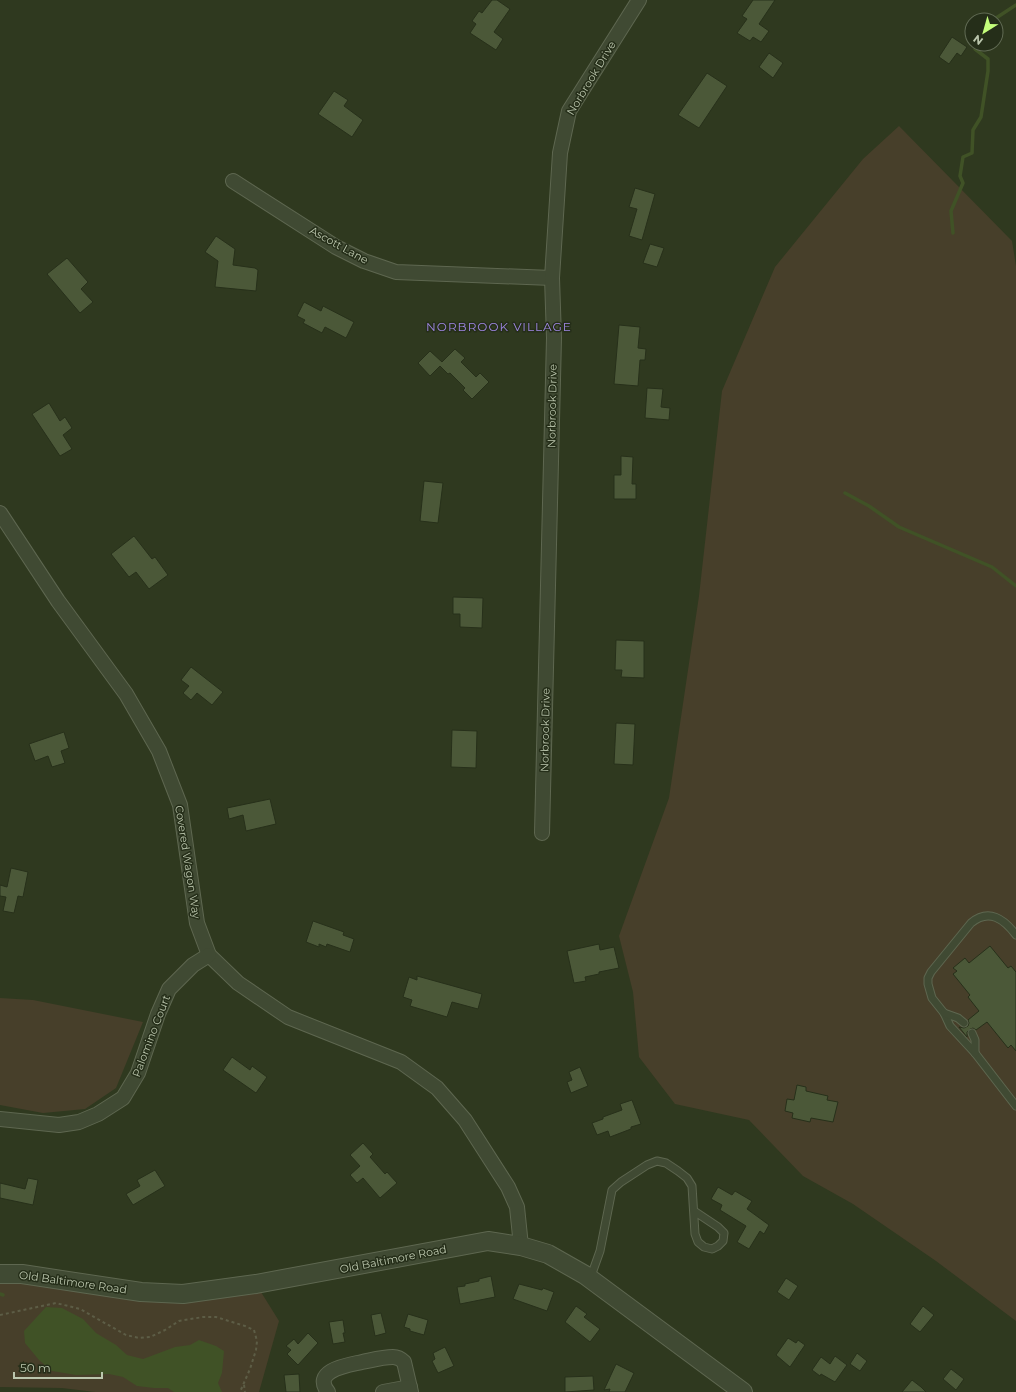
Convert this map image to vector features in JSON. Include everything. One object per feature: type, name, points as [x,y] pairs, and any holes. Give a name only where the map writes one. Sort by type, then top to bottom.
[{"type":"street","name":"Norbrook Drive","points":[[542,833],[554,338],[552,278],[560,153],[569,111],[639,0]]},
{"type":"street","name":"Ascott Lane","points":[[233,181],[336,246],[364,261],[396,272],[552,278]]},
{"type":"street","name":"Covered Wagon Way","points":[[0,513],[58,601],[126,694],[159,751],[180,805],[197,923],[209,955],[238,983],[288,1016],[402,1062],[437,1088],[466,1120],[508,1187],[517,1207],[521,1246]]},
{"type":"street","name":"Palomino Court","points":[[0,1119],[59,1125],[79,1122],[98,1114],[123,1098],[138,1072],[158,1014],[169,989],[193,966],[209,955]]},
{"type":"street","name":"Old Baltimore Road","points":[[0,1274],[22,1274],[141,1292],[183,1294],[256,1284],[488,1241],[521,1246],[548,1254],[590,1279],[743,1392]]},
{"type":"street","points":[[328,1392],[324,1382],[326,1377],[333,1369],[383,1358],[394,1357],[400,1359],[404,1362],[411,1389],[383,1392]]},
{"type":"lane","points":[[1016,935],[1006,924],[995,917],[980,918],[970,923],[931,972],[928,978],[932,998],[944,1013],[950,1026],[975,1053],[1016,1106]]},
{"type":"lane","points":[[944,1013],[958,1018],[964,1023]]},
{"type":"lane","points":[[972,1033],[975,1040],[975,1053]]},
{"type":"lane","points":[[590,1279],[600,1251],[612,1190],[621,1182],[647,1165],[658,1161],[666,1163],[687,1178],[692,1186],[695,1234],[698,1242],[704,1247],[712,1249],[718,1246],[723,1241],[724,1233],[718,1227],[694,1211]]},
{"type":"path","points":[[0,1315],[56,1303],[80,1309],[126,1334],[139,1338],[150,1337],[179,1321],[203,1317],[216,1317],[245,1326],[254,1330],[257,1341],[256,1350],[250,1369],[240,1392]]},
{"type":"path","points":[[243,1383],[245,1392]]},
{"type":"shaded area","points":[[899,126],[1012,241],[1016,266],[1016,1321],[936,1261],[853,1204],[803,1176],[749,1120],[675,1104],[639,1057],[633,992],[619,936],[669,798],[699,596],[722,391],[775,267],[863,159]]},
{"type":"shaded area","points":[[0,998],[33,1000],[143,1022],[116,1088],[85,1109],[43,1113],[0,1105]]},
{"type":"shaded area","points":[[0,1274],[141,1292],[256,1284],[279,1321],[259,1392],[95,1392],[62,1388],[0,1387]]},
{"type":"shaded area","points":[[46,1307],[62,1308],[83,1319],[96,1333],[116,1345],[127,1355],[143,1359],[175,1347],[190,1345],[199,1340],[216,1346],[224,1351],[222,1373],[218,1383],[222,1392],[174,1392],[168,1388],[137,1386],[123,1377],[109,1374],[76,1375],[52,1371],[39,1360],[25,1343],[24,1331]]},
{"type":"building","points":[[492,0],[497,0],[510,9],[494,32],[503,39],[496,50],[470,33],[476,24],[472,21],[479,11],[482,13]]},
{"type":"building","points":[[753,0],[775,0],[759,24],[769,31],[761,42],[753,37],[750,41],[737,33],[747,19],[742,16]]},
{"type":"building","points":[[952,37],[964,45],[964,52],[961,56],[957,53],[949,64],[939,57]]},
{"type":"building","points":[[769,53],[783,63],[773,78],[759,67]]},
{"type":"building","points":[[707,73],[727,86],[699,128],[678,115]]},
{"type":"building","points":[[334,91],[348,100],[344,106],[363,120],[352,137],[318,114]]},
{"type":"building","points":[[635,188],[655,194],[642,240],[629,236],[637,209],[629,207]]},
{"type":"building","points":[[216,236],[235,249],[233,265],[255,268],[258,270],[256,291],[215,287],[218,261],[205,252]]},
{"type":"building","points":[[650,244],[664,248],[657,267],[643,263]]},
{"type":"building","points":[[67,258],[88,282],[81,289],[93,302],[80,313],[47,274]]},
{"type":"building","points":[[304,302],[321,311],[323,306],[354,322],[346,338],[325,327],[322,333],[303,323],[305,320],[297,316]]},
{"type":"building","points":[[619,325],[640,327],[638,348],[646,349],[645,360],[640,360],[638,386],[614,384]]},
{"type":"building","points":[[455,349],[465,358],[461,362],[476,377],[480,373],[489,382],[472,399],[463,390],[465,388],[450,373],[448,374],[440,366],[430,376],[418,363],[430,351],[442,362]]},
{"type":"building","points":[[647,388],[663,389],[661,407],[670,408],[669,420],[645,418]]},
{"type":"building","points":[[49,403],[60,421],[65,417],[72,428],[63,435],[72,449],[60,456],[32,414]]},
{"type":"building","points":[[621,456],[633,457],[632,484],[636,484],[636,499],[614,499],[614,475],[621,475]]},
{"type":"building","points":[[424,481],[443,483],[438,523],[420,521]]},
{"type":"building","points":[[134,536],[152,559],[155,557],[168,575],[149,589],[136,572],[129,577],[111,554]]},
{"type":"building","points":[[453,597],[483,598],[482,628],[460,627],[460,614],[453,614]]},
{"type":"building","points":[[616,640],[644,641],[644,678],[621,677],[622,670],[615,670]]},
{"type":"building","points":[[191,667],[223,692],[212,705],[197,693],[191,700],[183,693],[189,686],[181,680]]},
{"type":"building","points":[[616,723],[635,724],[633,765],[614,764]]},
{"type":"building","points":[[452,730],[477,731],[476,768],[451,767]]},
{"type":"building","points":[[64,732],[69,748],[61,751],[65,763],[52,767],[48,756],[35,761],[29,744]]},
{"type":"building","points":[[270,799],[276,824],[246,831],[243,815],[229,819],[227,808]]},
{"type":"building","points":[[11,868],[28,872],[23,897],[18,896],[14,913],[3,911],[6,897],[0,896],[0,885],[7,887]]},
{"type":"building","points":[[313,921],[344,932],[343,935],[354,939],[350,952],[327,944],[326,947],[319,944],[319,947],[306,942]]},
{"type":"building","points":[[599,944],[600,950],[614,947],[619,968],[599,972],[599,974],[585,977],[586,981],[574,983],[567,951]]},
{"type":"building","points":[[990,946],[1008,968],[1011,966],[1016,972],[1016,1051],[1011,1045],[1008,1048],[987,1022],[976,1030],[973,1028],[970,1029],[967,1032],[967,1037],[959,1027],[964,1028],[968,1026],[968,1020],[979,1011],[968,997],[970,995],[953,974],[957,971],[953,968],[965,958],[969,963]]},
{"type":"building","points":[[417,976],[482,994],[478,1009],[452,1002],[447,1017],[410,1006],[412,1000],[403,997],[409,977],[417,980]]},
{"type":"building","points":[[232,1057],[250,1070],[252,1066],[267,1077],[256,1093],[223,1070]]},
{"type":"building","points":[[580,1067],[588,1086],[571,1093],[567,1082],[572,1080],[569,1072]]},
{"type":"building","points":[[797,1085],[806,1087],[806,1091],[828,1096],[827,1100],[838,1102],[833,1122],[811,1118],[810,1122],[792,1118],[793,1113],[785,1111],[787,1099],[794,1100]]},
{"type":"building","points":[[632,1100],[641,1124],[610,1137],[608,1131],[597,1135],[592,1123],[622,1110],[620,1104]]},
{"type":"building","points":[[363,1143],[373,1154],[370,1157],[385,1174],[387,1172],[397,1183],[380,1198],[363,1178],[357,1183],[350,1175],[360,1166],[350,1155]]},
{"type":"building","points":[[155,1170],[165,1186],[133,1205],[126,1194],[140,1186],[137,1180]]},
{"type":"building","points":[[28,1178],[38,1180],[33,1205],[0,1198],[0,1183],[25,1189]]},
{"type":"building","points":[[718,1187],[732,1195],[735,1191],[752,1201],[747,1209],[769,1225],[764,1234],[760,1231],[749,1249],[737,1242],[746,1226],[720,1210],[722,1205],[711,1199]]},
{"type":"building","points":[[491,1276],[495,1297],[460,1304],[457,1287],[465,1286],[465,1284],[479,1281],[479,1279]]},
{"type":"building","points":[[786,1278],[798,1286],[789,1300],[777,1292]]},
{"type":"building","points":[[519,1284],[542,1290],[543,1288],[554,1292],[547,1311],[513,1299]]},
{"type":"building","points":[[576,1306],[587,1314],[584,1317],[600,1329],[590,1342],[565,1322]]},
{"type":"building","points":[[923,1306],[934,1315],[920,1332],[910,1324]]},
{"type":"building","points":[[381,1313],[386,1333],[375,1336],[371,1315]]},
{"type":"building","points":[[408,1314],[428,1320],[424,1335],[410,1331],[410,1329],[404,1327]]},
{"type":"building","points":[[343,1320],[345,1342],[333,1344],[329,1322]]},
{"type":"building","points":[[308,1333],[318,1343],[298,1365],[287,1354],[291,1350],[286,1346],[294,1339],[298,1344]]},
{"type":"building","points":[[788,1338],[796,1343],[798,1340],[805,1345],[790,1367],[776,1355]]},
{"type":"building","points":[[445,1347],[454,1366],[438,1373],[432,1361],[435,1359],[433,1353]]},
{"type":"building","points":[[857,1353],[867,1361],[860,1371],[850,1364]]},
{"type":"building","points":[[835,1356],[847,1365],[835,1382],[821,1374],[820,1376],[812,1370],[821,1357],[830,1364]]},
{"type":"building","points":[[616,1364],[634,1373],[625,1392],[609,1392],[610,1389],[604,1390]]},
{"type":"building","points":[[951,1369],[964,1379],[956,1390],[943,1379]]},
{"type":"building","points":[[299,1374],[300,1392],[286,1392],[284,1375]]},
{"type":"building","points":[[593,1376],[594,1390],[565,1392],[565,1377]]},
{"type":"building","points":[[912,1380],[921,1387],[926,1392],[902,1392]]},
{"type":"waterway","points":[[1004,13],[1016,5]]},
{"type":"waterway","points":[[953,233],[951,211],[963,183],[960,176],[963,157],[972,153],[973,130],[981,117],[988,71],[988,59],[979,52]]},
{"type":"waterway","points":[[845,493],[869,506],[899,527],[992,567],[1016,586]]},
{"type":"district","name":"NORBROOK VILLAGE","points":[[499,326]]}]
